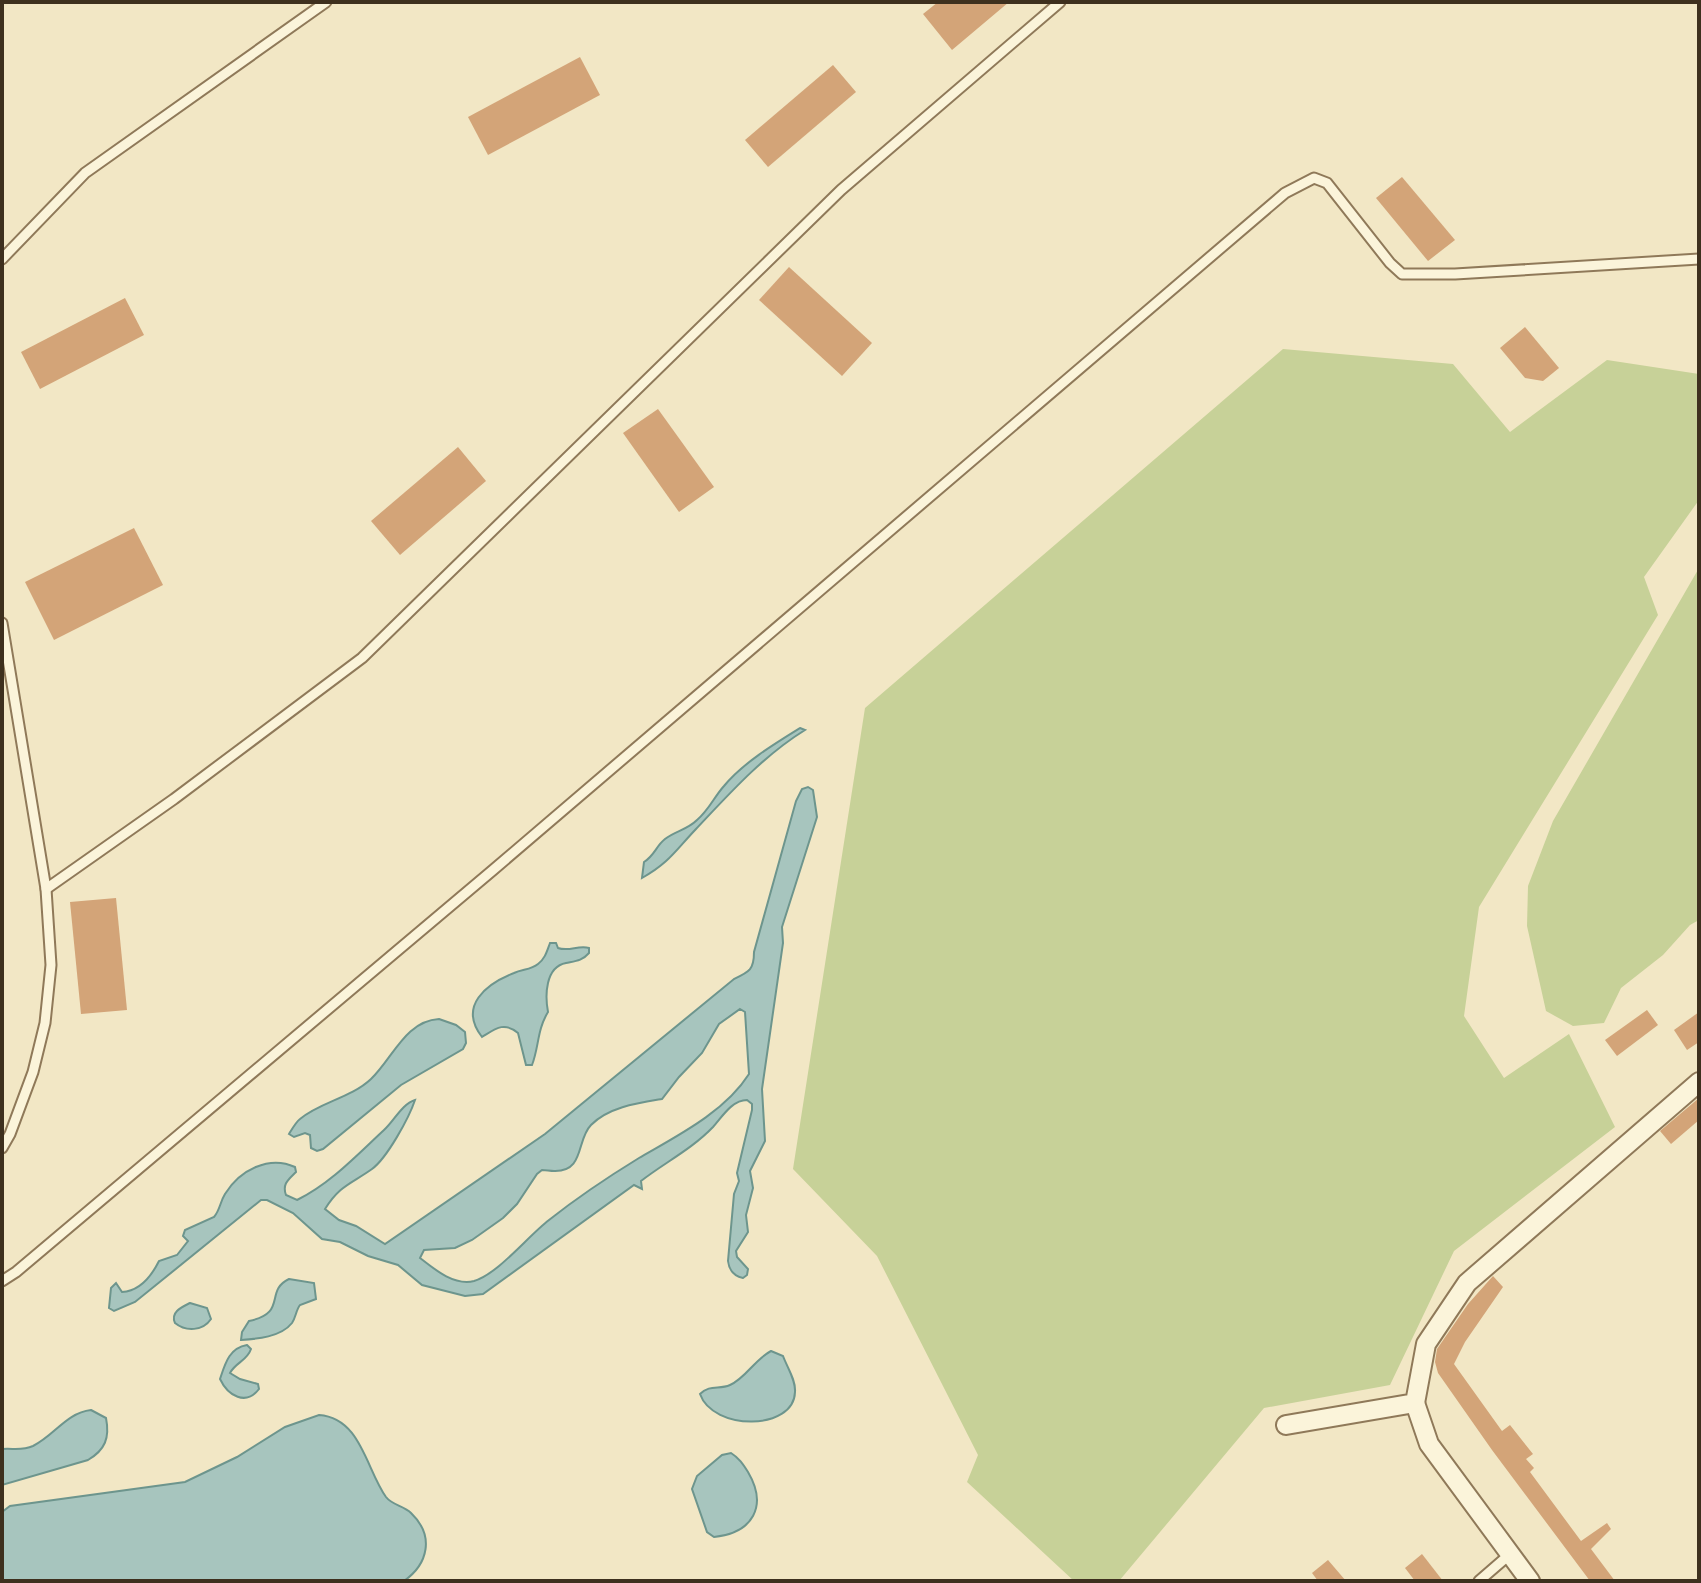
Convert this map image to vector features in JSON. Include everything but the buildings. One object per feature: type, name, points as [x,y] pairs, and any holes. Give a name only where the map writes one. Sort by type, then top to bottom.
[{"type":"street","points":[[1530,1581],[1429,1444],[1415,1403],[1426,1344],[1467,1283],[1699,1082]]},
{"type":"street","points":[[1286,1425],[1415,1403]]},
{"type":"lane","points":[[2,259],[85,173],[326,2]]},
{"type":"lane","points":[[46,889],[174,799],[362,658],[841,190],[1060,2]]},
{"type":"lane","points":[[2,1281],[246,1078],[1285,193],[1314,178],[1327,183],[1402,274],[1455,274],[1699,259]]},
{"type":"lane","points":[[2,623],[46,889],[51,965],[45,1023],[25,1100],[2,1148]]},
{"type":"lane","points":[[1479,1581],[1509,1555]]},
{"type":"green space","points":[[1283,349],[1453,364],[1510,432],[1607,360],[1699,374],[1699,500],[1644,577],[1658,615],[1479,907],[1464,1016],[1504,1078],[1569,1034],[1615,1127],[1454,1251],[1390,1385],[1264,1408],[1119,1581],[1074,1581],[967,1482],[978,1455],[877,1256],[793,1169],[865,708]]},
{"type":"green space","points":[[1699,568],[1699,920],[1690,925],[1663,955],[1621,988],[1604,1023],[1573,1026],[1546,1011],[1527,926],[1528,886],[1553,821]]},
{"type":"water","points":[[800,728],[805,730],[761,763],[672,856],[642,878],[644,862],[662,842],[697,820],[724,786],[750,762]]},
{"type":"water","points":[[808,787],[813,790],[817,817],[782,927],[783,943],[762,1089],[765,1141],[750,1171],[753,1188],[746,1215],[748,1232],[736,1251],[737,1257],[748,1269],[743,1278],[732,1272],[728,1261],[734,1194],[739,1181],[737,1173],[752,1110],[752,1104],[747,1100],[732,1106],[696,1142],[641,1181],[642,1189],[634,1185],[483,1294],[465,1296],[422,1285],[398,1265],[368,1256],[340,1242],[322,1239],[293,1213],[261,1200],[135,1302],[114,1311],[109,1308],[111,1288],[116,1283],[122,1292],[134,1289],[149,1278],[159,1261],[177,1255],[188,1241],[183,1236],[185,1230],[214,1217],[231,1185],[247,1172],[265,1164],[295,1167],[296,1172],[286,1182],[285,1188],[286,1195],[297,1200],[343,1168],[406,1105],[415,1100],[403,1127],[384,1156],[372,1169],[341,1190],[325,1209],[339,1220],[356,1226],[385,1244],[545,1134],[734,979],[750,970],[796,801],[802,789]],"holes":[[[740,1009],[745,1012],[749,1074],[714,1111],[582,1195],[483,1277],[474,1281],[459,1281],[445,1276],[420,1258],[424,1250],[455,1248],[472,1240],[503,1218],[542,1170],[564,1170],[571,1166],[586,1131],[598,1119],[624,1107],[662,1099],[702,1053],[719,1024]]]},
{"type":"water","points":[[550,943],[556,943],[562,949],[589,948],[589,953],[559,966],[550,976],[548,1012],[532,1065],[526,1065],[518,1033],[504,1027],[482,1037],[475,1026],[474,1006],[494,983],[538,964]]},
{"type":"water","points":[[439,1019],[465,1032],[463,1049],[401,1085],[323,1149],[317,1151],[311,1148],[310,1135],[305,1133],[294,1137],[289,1134],[308,1113],[354,1091],[371,1079],[417,1026]]},
{"type":"water","points":[[289,1279],[314,1283],[316,1299],[300,1305],[292,1323],[282,1331],[241,1340],[249,1321],[268,1313],[278,1290]]},
{"type":"water","points":[[190,1303],[207,1308],[211,1319],[204,1326],[189,1329],[175,1323],[175,1313]]},
{"type":"water","points":[[247,1345],[251,1349],[249,1353],[230,1373],[258,1384],[259,1389],[243,1398],[232,1394],[220,1379],[232,1353]]},
{"type":"water","points":[[771,1351],[783,1356],[795,1387],[791,1405],[782,1414],[752,1422],[720,1415],[708,1406],[700,1394],[707,1389],[736,1382]]},
{"type":"water","points":[[91,1410],[106,1418],[107,1425],[105,1443],[94,1456],[2,1485],[2,1449],[33,1446],[74,1415]]},
{"type":"water","points":[[319,1415],[333,1418],[344,1425],[361,1447],[386,1497],[419,1522],[426,1549],[419,1566],[404,1581],[2,1581],[2,1512],[10,1506],[185,1482],[237,1457],[285,1427]]},
{"type":"water","points":[[731,1453],[743,1464],[754,1484],[756,1506],[753,1516],[739,1530],[714,1537],[707,1532],[692,1489],[697,1476],[722,1455]]}]
